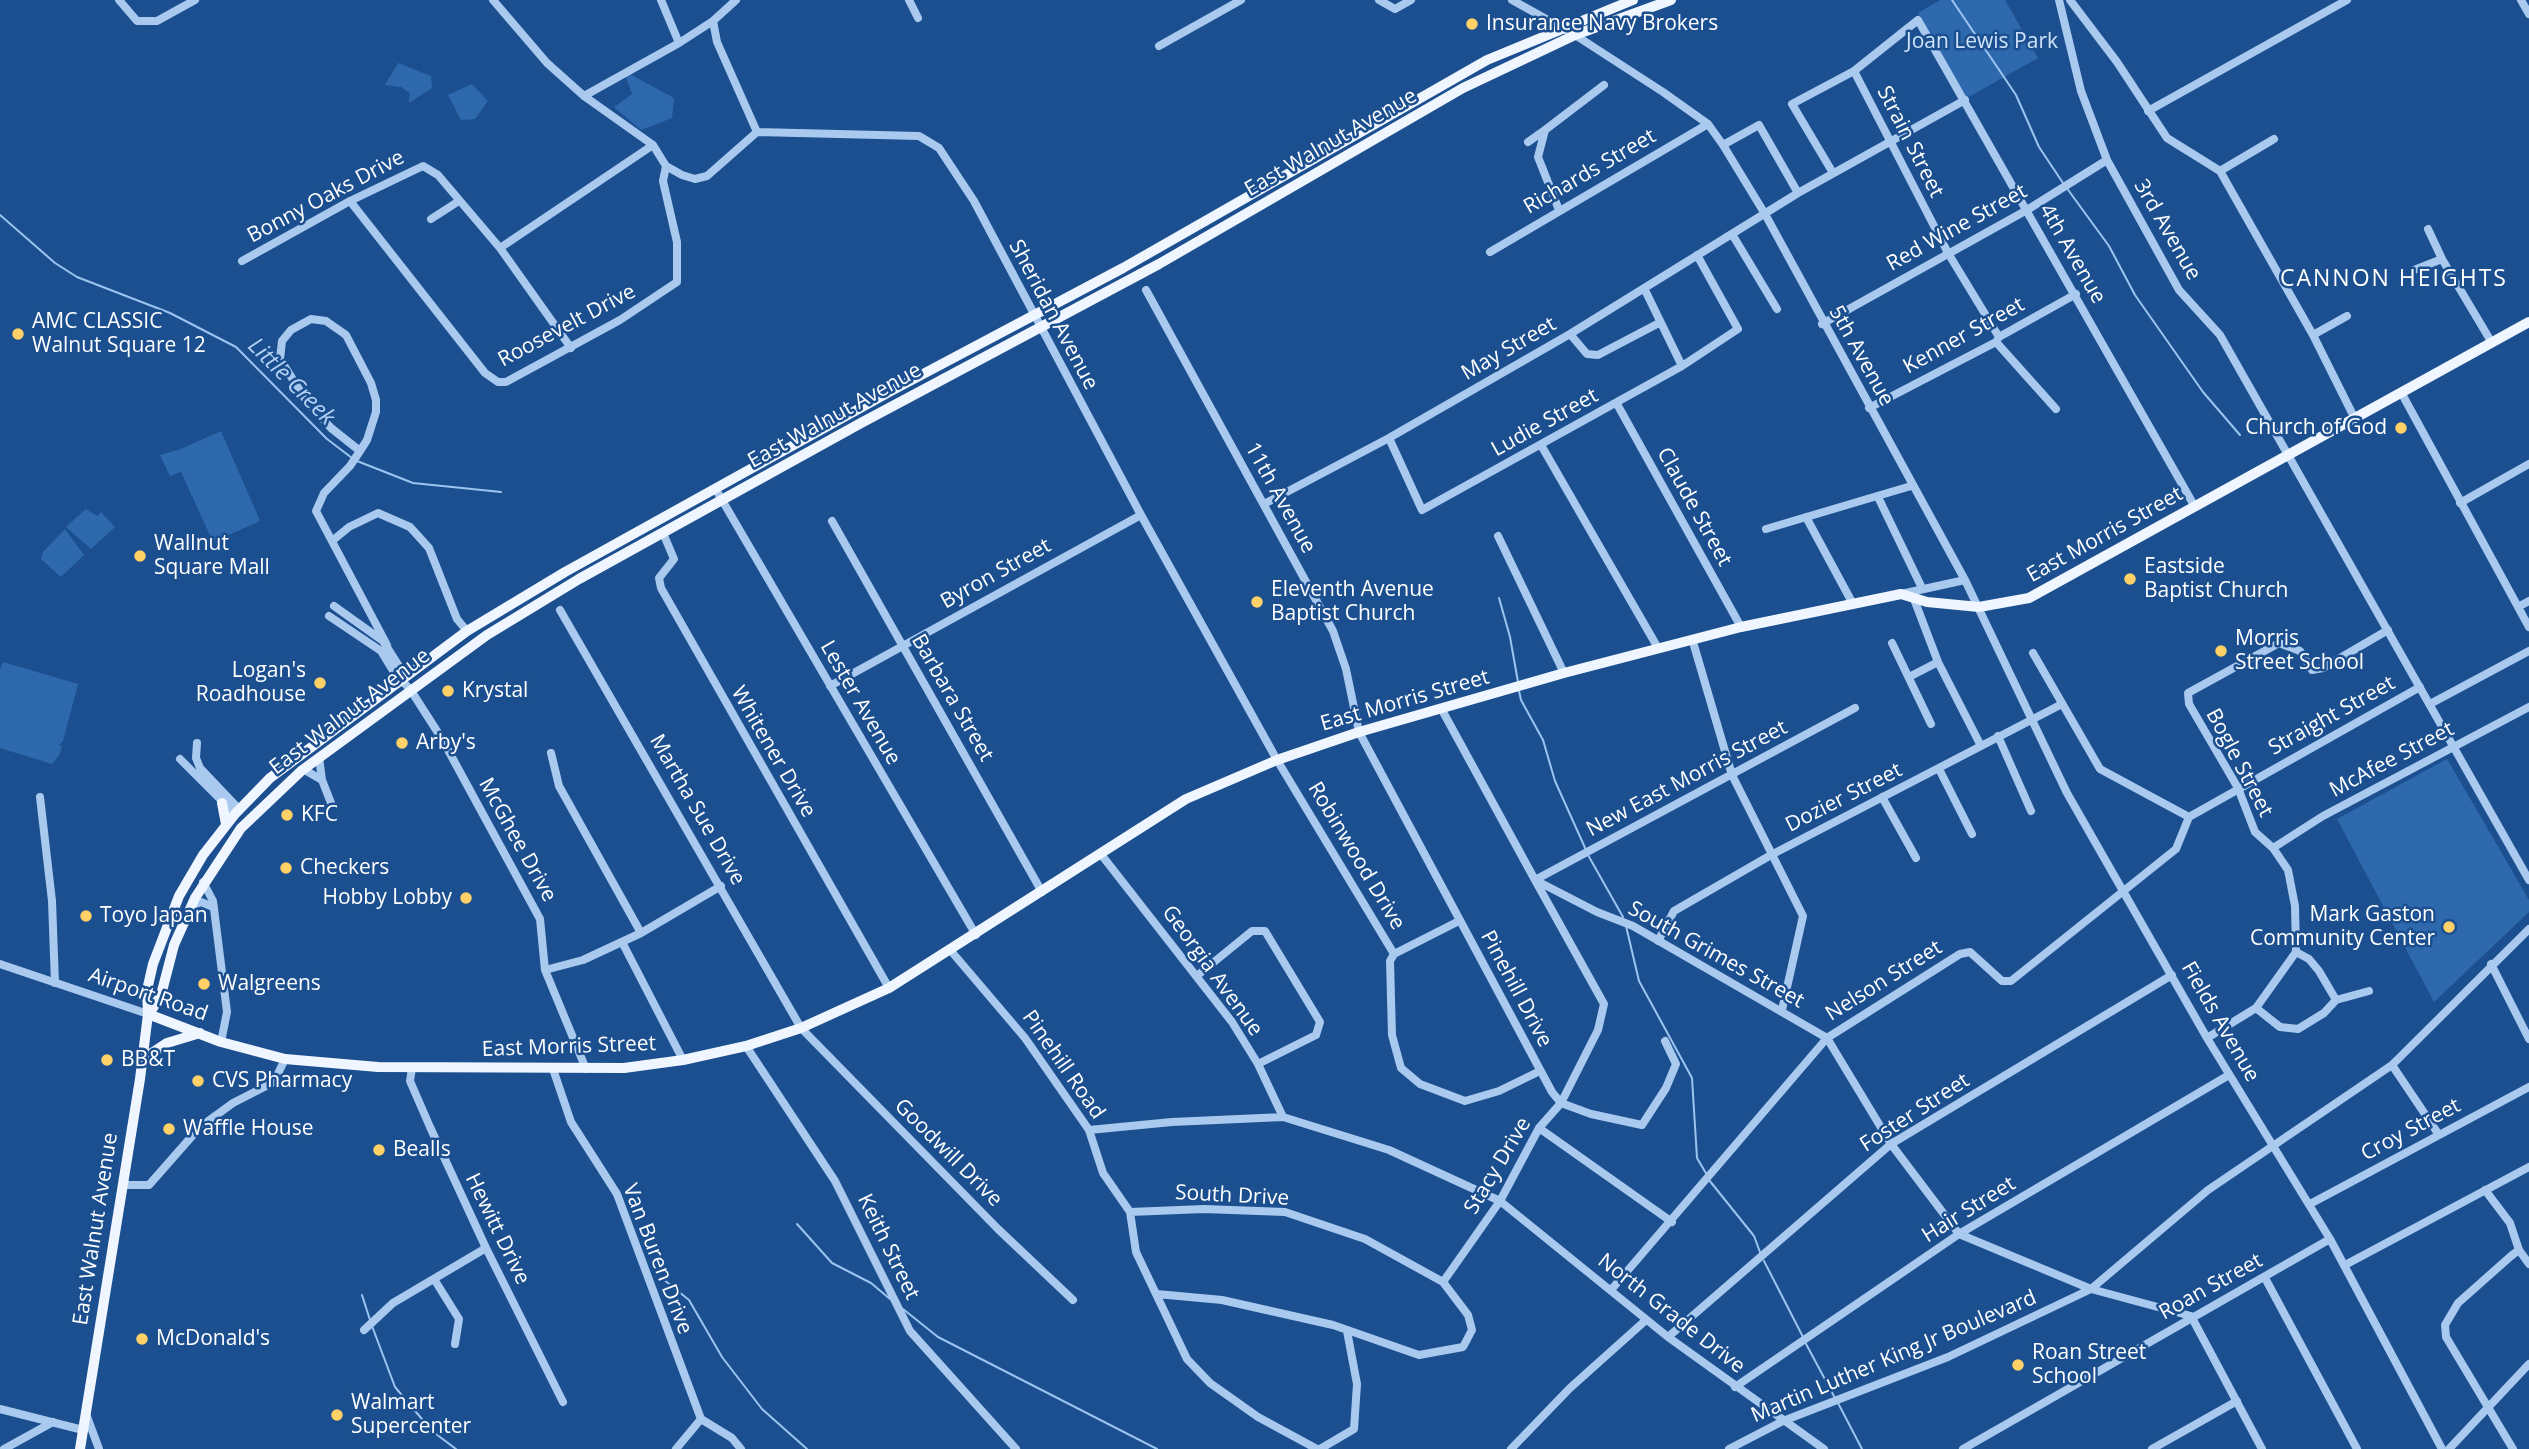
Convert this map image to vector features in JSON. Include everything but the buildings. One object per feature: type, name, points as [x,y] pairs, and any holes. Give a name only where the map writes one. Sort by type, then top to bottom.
[{"type":"main road","name":"East Walnut Avenue","points":[[80,1449],[143,1059],[148,1014],[147,990],[166,926],[190,877],[237,811],[291,761],[402,678],[467,631],[534,590],[1237,203],[1487,60],[1560,27],[1633,0]]},
{"type":"main road","name":"East Walnut Avenue","points":[[148,1014],[161,995],[174,945],[203,882],[241,828],[279,788],[303,769],[411,689],[533,606],[1244,216],[1463,88],[1576,35],[1671,0]]},
{"type":"main road","points":[[1237,203],[1244,216]]},
{"type":"main road","name":"East Morris Street","points":[[285,1059],[412,1068],[638,1067],[746,1046],[801,1028],[889,988],[1186,799],[1277,760],[1359,732],[1564,673],[1658,648],[1693,642],[1741,627],[1901,594],[1914,599],[1979,607],[2029,598],[2529,322]]},
{"type":"main road","points":[[222,803],[226,824]]},
{"type":"main road","name":"Airport Road","points":[[148,1014],[221,1042],[285,1059]]},
{"type":"main road","points":[[143,1059],[167,1043],[200,1034]]},
{"type":"street","points":[[119,0],[137,22],[157,20],[195,0]]},
{"type":"street","points":[[493,0],[547,63],[584,96],[653,145],[666,166],[695,179],[708,176],[757,132],[713,21]]},
{"type":"street","points":[[661,0],[679,43]]},
{"type":"street","points":[[584,96],[679,43],[713,21],[736,0]]},
{"type":"street","points":[[909,0],[918,18]]},
{"type":"street","points":[[1159,46],[1241,0]]},
{"type":"street","points":[[1379,0],[1395,9],[1411,0]]},
{"type":"street","points":[[1512,0],[1576,35],[1708,124]]},
{"type":"street","name":"3rd Avenue","points":[[2059,0],[2081,91],[2107,160],[2179,290],[2220,335],[2529,880]]},
{"type":"street","points":[[2070,0],[2117,62],[2167,138],[2220,171],[2313,335],[2355,419]]},
{"type":"street","points":[[2148,111],[2347,0]]},
{"type":"street","points":[[2521,0],[2529,14]]},
{"type":"street","name":"4th Avenue","points":[[1854,71],[1918,20],[2195,507]]},
{"type":"street","points":[[1833,173],[1792,104],[1854,71]]},
{"type":"street","name":"Strain Street","points":[[1854,71],[1889,144],[1997,339],[2056,409]]},
{"type":"street","points":[[1528,142],[1604,85]]},
{"type":"street","name":"May Street","points":[[1264,504],[1389,438],[1570,334],[1797,193],[1965,100]]},
{"type":"street","name":"5th Avenue","points":[[1708,124],[1765,214],[1822,324],[1979,607]]},
{"type":"street","name":"Richards Street","points":[[1490,251],[1708,124]]},
{"type":"street","points":[[1723,145],[1759,125],[1797,193]]},
{"type":"street","points":[[1538,157],[1545,130]]},
{"type":"street","name":"Sheridan Avenue","points":[[757,132],[919,136],[939,148],[969,193],[1039,328],[1277,760]]},
{"type":"street","points":[[2220,171],[2274,139]]},
{"type":"street","points":[[1528,142],[1541,145]]},
{"type":"street","points":[[1528,142],[1538,157],[1559,210]]},
{"type":"street","points":[[500,248],[653,145]]},
{"type":"street","name":"Red Wine Street","points":[[1822,324],[2027,210],[2107,160]]},
{"type":"street","name":"Bonny Oaks Drive","points":[[242,261],[350,201],[423,166],[438,174],[500,248],[571,348]]},
{"type":"street","name":"Roosevelt Drive","points":[[350,201],[491,378],[506,382],[662,295],[677,282],[680,273],[677,242],[663,181],[666,166]]},
{"type":"street","points":[[431,219],[459,201]]},
{"type":"street","points":[[2428,229],[2442,259],[2492,344]]},
{"type":"street","points":[[1732,234],[1777,309]]},
{"type":"street","name":"Ludie Street","points":[[1389,438],[1422,510],[1682,366],[1738,329],[1697,255]]},
{"type":"street","points":[[2414,270],[2442,259]]},
{"type":"street","points":[[1644,288],[1682,366]]},
{"type":"street","name":"11th Avenue","points":[[1146,290],[1333,631],[1346,670],[1359,732]]},
{"type":"street","name":"Kenner Street","points":[[1869,408],[2076,294]]},
{"type":"street","points":[[2313,335],[2347,316]]},
{"type":"street","points":[[329,616],[375,645],[395,674],[402,678],[402,671],[316,511],[318,504],[360,451],[376,412],[371,383],[345,335],[327,321],[311,319],[291,330],[282,341],[280,359],[307,402],[331,428],[360,451]]},
{"type":"street","points":[[1570,334],[1587,354],[1598,355],[1659,323]]},
{"type":"street","points":[[2402,394],[2529,627]]},
{"type":"street","name":"Claude Street","points":[[1616,404],[1741,627]]},
{"type":"street","points":[[1541,445],[1658,648]]},
{"type":"street","points":[[2460,503],[2529,464]]},
{"type":"street","points":[[1766,529],[1911,486]]},
{"type":"street","name":"Lester Avenue","points":[[715,488],[976,935]]},
{"type":"street","points":[[1878,497],[1922,588]]},
{"type":"street","points":[[332,541],[349,527],[378,513],[410,527],[429,548],[457,619],[467,631]]},
{"type":"street","name":"Byron Street","points":[[830,685],[1141,515]]},
{"type":"street","points":[[1806,517],[1853,604]]},
{"type":"street","name":"Barbara Street","points":[[832,521],[1042,892]]},
{"type":"street","name":"Whitener Drive","points":[[663,533],[674,559],[659,578],[661,588],[889,988]]},
{"type":"street","points":[[1498,536],[1564,673]]},
{"type":"street","points":[[1901,594],[1965,580]]},
{"type":"street","points":[[1914,599],[1938,663],[1981,746]]},
{"type":"street","points":[[2518,607],[2529,601]]},
{"type":"street","points":[[334,606],[387,645]]},
{"type":"street","name":"Fields Avenue","points":[[1979,607],[2067,793],[2207,1038],[2345,1265],[2442,1449]]},
{"type":"street","name":"Martha Sue Drive","points":[[560,610],[801,1028]]},
{"type":"street","name":"Bogle Street","points":[[2296,952],[2295,906],[2288,870],[2273,848],[2255,832],[2238,788],[2189,704],[2188,693],[2279,643],[2300,651],[2312,670],[2323,668],[2388,630]]},
{"type":"street","points":[[1693,642],[1732,775],[1803,916],[1782,1010]]},
{"type":"street","points":[[1892,643],[1931,724]]},
{"type":"street","points":[[2430,704],[2529,651]]},
{"type":"street","points":[[2033,653],[2100,769],[2189,817],[2175,849],[2123,891]]},
{"type":"street","points":[[1909,677],[1938,663]]},
{"type":"street","name":"McGhee Drive","points":[[402,678],[439,733],[537,912],[543,929],[545,970],[586,1069]]},
{"type":"street","name":"Straight Street","points":[[2189,817],[2420,687]]},
{"type":"street","name":"Dozier Street","points":[[1658,941],[1674,911],[1772,855],[2062,704]]},
{"type":"street","name":"McAfee Street","points":[[2273,848],[2323,816],[2529,707]]},
{"type":"street","name":"New East Morris Street","points":[[1535,880],[1854,708]]},
{"type":"street","points":[[1442,710],[1535,880]]},
{"type":"street","name":"Pinehill Drive","points":[[1359,732],[1540,1071],[1561,1103]]},
{"type":"street","points":[[1998,736],[2031,811]]},
{"type":"street","points":[[197,743],[196,758],[201,768],[237,811]]},
{"type":"street","points":[[551,753],[559,786],[641,933]]},
{"type":"street","points":[[319,757],[331,803]]},
{"type":"street","points":[[180,759],[222,803],[237,811]]},
{"type":"street","name":"Robinwood Drive","points":[[1277,760],[1394,954],[1390,961],[1392,1035],[1397,1059],[1412,1080],[1465,1101],[1499,1091],[1540,1071]]},
{"type":"street","points":[[303,769],[323,780]]},
{"type":"street","points":[[1939,769],[1972,834]]},
{"type":"street","points":[[40,797],[52,901],[55,983]]},
{"type":"street","points":[[1882,797],[1916,858]]},
{"type":"street","name":"Georgia Avenue","points":[[1100,853],[1198,975],[1258,1064],[1283,1117]]},
{"type":"street","name":"South Grimes Street","points":[[1535,880],[1658,941],[1827,1038]]},
{"type":"street","name":"Stacy Drive","points":[[1443,1282],[1500,1201],[1539,1128],[1561,1103],[1598,1030],[1604,1004],[1535,880]]},
{"type":"street","points":[[203,882],[213,907],[227,1012],[221,1042]]},
{"type":"street","points":[[545,970],[583,960],[641,933],[721,886]]},
{"type":"street","name":"Nelson Street","points":[[1611,1290],[1827,1038],[1960,954],[1970,952],[2001,981],[2011,981],[2123,891]]},
{"type":"street","points":[[191,906],[201,902],[213,907]]},
{"type":"street","points":[[1394,954],[1460,921]]},
{"type":"street","name":"Martin Luther King Jr Boulevard","points":[[1729,1449],[1783,1421],[1912,1373],[2091,1289],[2208,1190],[2392,1065],[2529,929]]},
{"type":"street","points":[[1198,975],[1252,931],[1265,931],[1320,1022],[1316,1035],[1258,1064]]},
{"type":"street","points":[[622,942],[683,1060]]},
{"type":"street","name":"Pinehill Road","points":[[951,951],[1025,1038],[1088,1130],[1103,1173],[1129,1212],[1136,1252],[1187,1359],[1210,1383],[1258,1417],[1318,1449]]},
{"type":"street","points":[[2207,1038],[2256,1008],[2296,952],[2309,959],[2319,971],[2336,1000]]},
{"type":"street","name":"Airport Road","points":[[0,964],[148,1014]]},
{"type":"street","points":[[2491,964],[2529,1038]]},
{"type":"street","name":"Foster Street","points":[[1668,1337],[1891,1144],[2172,975]]},
{"type":"street","points":[[2256,1008],[2280,1027],[2298,1029],[2325,1013],[2336,1000],[2369,991]]},
{"type":"street","name":"Goodwill Drive","points":[[801,1028],[998,1228],[1073,1300]]},
{"type":"street","points":[[1827,1038],[1891,1144],[1959,1234],[2091,1289],[2191,1317],[2262,1449]]},
{"type":"street","points":[[1561,1103],[1591,1114],[1642,1125],[1666,1088],[1676,1064],[1665,1041]]},
{"type":"street","name":"Keith Street","points":[[746,1046],[835,1181],[910,1331],[1016,1449]]},
{"type":"street","points":[[123,1185],[149,1185],[200,1127],[233,1103],[274,1082],[285,1059]]},
{"type":"street","points":[[2392,1065],[2439,1135]]},
{"type":"street","name":"Hewitt Drive","points":[[412,1068],[410,1081],[415,1094],[486,1248],[563,1402]]},
{"type":"street","name":"Van Buren Drive","points":[[553,1069],[571,1122],[617,1194],[701,1419]]},
{"type":"street","name":"Hair Street","points":[[1735,1387],[1959,1234],[2229,1075]]},
{"type":"street","name":"Croy Street","points":[[2310,1204],[2529,1087]]},
{"type":"street","name":"North Grade Drive","points":[[1088,1130],[1171,1122],[1283,1117],[1389,1150],[1500,1201],[1668,1337],[1824,1449]]},
{"type":"street","points":[[1539,1128],[1672,1222]]},
{"type":"street","points":[[2345,1265],[2529,1167]]},
{"type":"street","points":[[2485,1190],[2510,1223],[2519,1250],[2529,1264]]},
{"type":"street","name":"South Drive","points":[[1129,1212],[1204,1209],[1285,1212],[1365,1239],[1443,1282]]},
{"type":"street","name":"Roan Street","points":[[1963,1449],[2330,1239]]},
{"type":"street","points":[[364,1330],[393,1303],[486,1248]]},
{"type":"street","points":[[2513,1449],[2446,1337],[2445,1325],[2458,1303],[2519,1250]]},
{"type":"street","points":[[2265,1278],[2357,1449]]},
{"type":"street","points":[[434,1279],[459,1319],[455,1344]]},
{"type":"street","points":[[1157,1294],[1222,1300],[1347,1331],[1419,1355],[1463,1347],[1472,1331],[1468,1315],[1443,1282]]},
{"type":"street","points":[[1511,1449],[1570,1388],[1646,1320]]},
{"type":"street","points":[[1318,1449],[1354,1429],[1357,1384],[1347,1331]]},
{"type":"street","points":[[2449,1449],[2529,1364]]},
{"type":"street","points":[[2152,1449],[2237,1401]]},
{"type":"street","points":[[0,1409],[83,1430]]},
{"type":"street","points":[[86,1414],[99,1449]]},
{"type":"street","points":[[676,1449],[701,1419],[712,1423],[741,1449]]},
{"type":"street","points":[[4,1449],[53,1422]]},
{"type":"green space","name":"Joan Lewis Park","points":[[1940,0],[2005,0],[2038,58],[1967,98],[1918,13]]},
{"type":"green space","points":[[398,63],[431,76],[432,88],[409,103],[410,93],[401,87],[385,85]]},
{"type":"green space","points":[[624,71],[674,98],[672,118],[641,130],[614,107],[632,94]]},
{"type":"green space","points":[[472,84],[488,101],[475,119],[461,120],[448,95]]},
{"type":"green space","points":[[221,431],[260,521],[213,542],[181,472],[170,476],[160,455],[181,449]]},
{"type":"green space","points":[[86,509],[97,516],[101,512],[115,527],[91,549],[66,527]]},
{"type":"green space","points":[[65,529],[84,555],[61,577],[41,559],[43,552]]},
{"type":"green space","points":[[3,662],[78,684],[63,741],[59,745],[62,746],[60,754],[52,764],[0,748],[0,669]]},
{"type":"green space","points":[[2447,759],[2529,900],[2529,912],[2434,1002],[2337,819]]},
{"type":"waterway","points":[[1952,0],[2016,95],[2039,147],[2063,183]]},
{"type":"waterway","points":[[2066,187],[2109,246],[2135,295],[2203,392],[2240,435]]},
{"type":"waterway","name":"Little Creek","points":[[0,215],[55,263],[77,277],[170,313],[236,347],[327,439],[352,458]]},
{"type":"waterway","name":"Little Creek","points":[[357,461],[413,483],[501,492]]},
{"type":"waterway","points":[[1499,598],[1510,637],[1518,682]]},
{"type":"waterway","points":[[1519,691],[1521,700],[1543,740],[1555,781],[1586,850]]},
{"type":"waterway","points":[[1588,855],[1623,917]]},
{"type":"waterway","points":[[1626,926],[1639,981],[1692,1078],[1697,1158],[1707,1175]]},
{"type":"waterway","points":[[1709,1180],[1754,1236],[1760,1252]]},
{"type":"waterway","points":[[797,1224],[832,1263],[871,1283],[890,1299]]},
{"type":"waterway","points":[[1764,1261],[1803,1337]]},
{"type":"waterway","points":[[663,1279],[689,1300],[722,1357],[762,1409],[807,1449]]},
{"type":"waterway","points":[[362,1295],[370,1320]]},
{"type":"waterway","points":[[903,1309],[938,1337],[1157,1449]]},
{"type":"waterway","points":[[372,1326],[395,1387],[432,1431],[456,1449]]},
{"type":"waterway","points":[[1805,1342],[1835,1398]]},
{"type":"waterway","points":[[1838,1403],[1862,1449]]},
{"type":"place","name":"Insurance Navy Brokers","points":[[1472,24]]},
{"type":"place","name":"AMC CLASSIC Walnut Square 12","points":[[18,334]]},
{"type":"place","name":"Church of God","points":[[2401,428]]},
{"type":"place","name":"Wallnut Square Mall","points":[[140,556]]},
{"type":"place","name":"Eastside Baptist Church","points":[[2130,579]]},
{"type":"place","name":"Eleventh Avenue Baptist Church","points":[[1257,602]]},
{"type":"place","name":"Morris Street School","points":[[2221,651]]},
{"type":"place","name":"Logan's Roadhouse","points":[[320,683]]},
{"type":"place","name":"Krystal","points":[[448,691]]},
{"type":"place","name":"Arby's","points":[[402,743]]},
{"type":"place","name":"KFC","points":[[287,815]]},
{"type":"place","name":"Checkers","points":[[286,868]]},
{"type":"place","name":"Hobby Lobby","points":[[466,898]]},
{"type":"place","name":"Toyo Japan","points":[[86,916]]},
{"type":"place","name":"Mark Gaston Community Center","points":[[2449,927]]},
{"type":"place","name":"Walgreens","points":[[204,984]]},
{"type":"place","name":"BB&T","points":[[107,1060]]},
{"type":"place","name":"CVS Pharmacy","points":[[198,1081]]},
{"type":"place","name":"Waffle House","points":[[169,1129]]},
{"type":"place","name":"Bealls","points":[[379,1150]]},
{"type":"place","name":"McDonald's","points":[[142,1339]]},
{"type":"place","name":"Roan Street School","points":[[2018,1365]]},
{"type":"place","name":"Walmart Supercenter","points":[[337,1415]]},
{"type":"district","name":"CANNON HEIGHTS","points":[[2394,279]]}]
